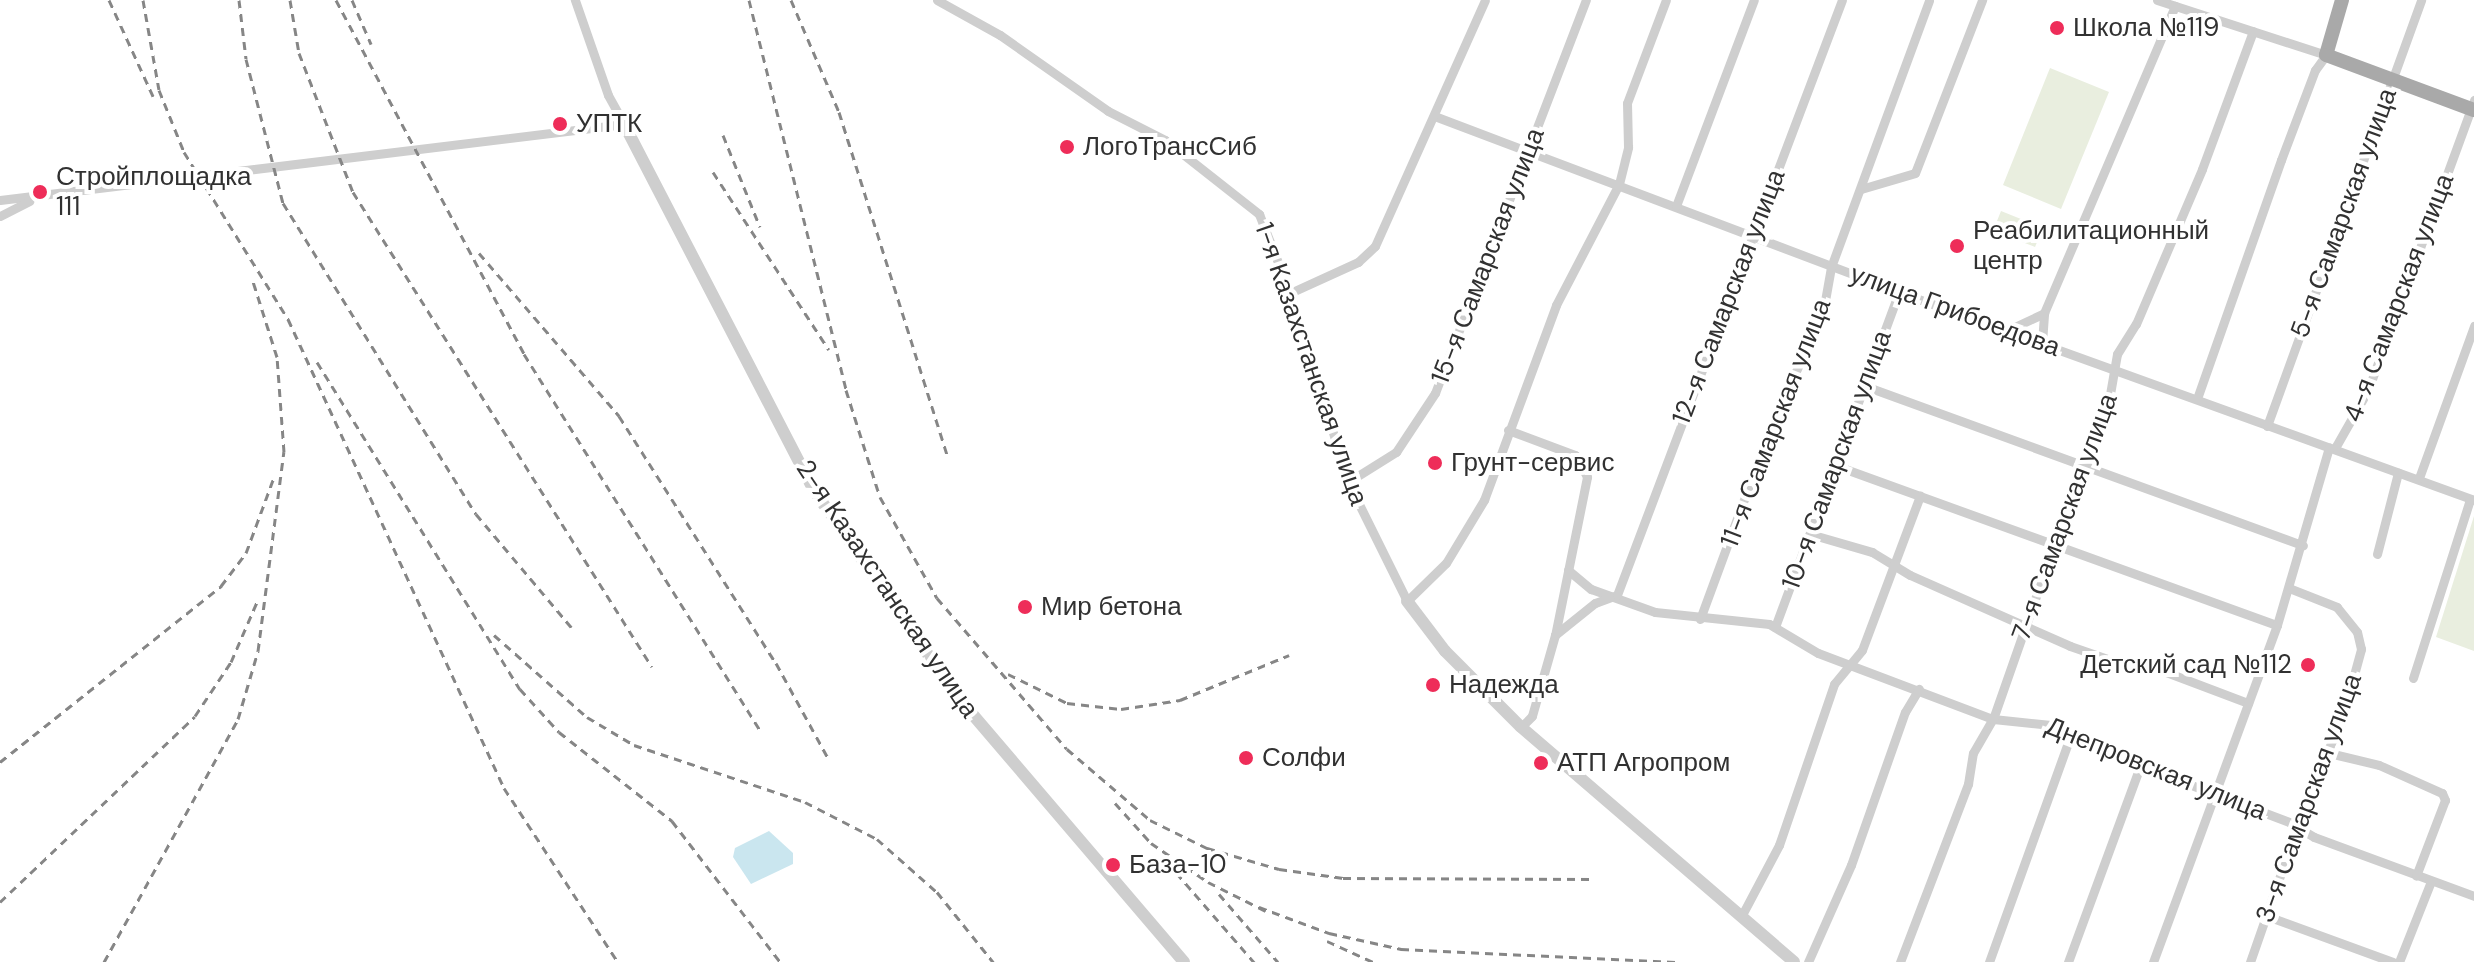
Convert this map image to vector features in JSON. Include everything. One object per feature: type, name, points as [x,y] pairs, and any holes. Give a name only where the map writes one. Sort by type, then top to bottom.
[{"type":"main road","points":[[2342,0],[2326,55],[2392,82],[2473,106]]},
{"type":"street","name":"2-я Казахстанская улица","points":[[575,0],[608,95],[821,501],[956,695],[1184,962]]},
{"type":"street","name":"1-я Казахстанская улица","points":[[937,0],[984,25],[1108,111],[1165,140],[1238,193],[1266,226],[1290,293],[1348,482],[1407,601],[1445,651],[1521,727],[1794,962]]},
{"type":"street","points":[[1290,293],[1316,285],[1370,253],[1437,117],[1485,0]]},
{"type":"street","name":"15-я Самарская улица","points":[[1348,482],[1396,452],[1435,393],[1586,0]]},
{"type":"street","points":[[1407,601],[1446,563],[1468,529],[1556,305],[1619,184],[1628,147],[1627,103],[1666,0]]},
{"type":"street","points":[[1676,206],[1754,0]]},
{"type":"street","name":"12-я Самарская улица","points":[[1617,595],[1842,0]]},
{"type":"street","name":"11-я Самарская улица","points":[[1700,619],[1771,426],[1823,312],[1831,267],[1929,0]]},
{"type":"street","points":[[1861,189],[1915,173],[1982,0]]},
{"type":"street","points":[[2157,0],[2326,55],[2296,122],[2197,399]]},
{"type":"street","name":"5-я Самарская улица","points":[[2267,426],[2421,0]]},
{"type":"street","points":[[2042,343],[2044,313],[2175,6]]},
{"type":"street","name":"7-я Самарская улица","points":[[1900,962],[1968,784],[1973,753],[1993,719],[2066,510],[2088,465],[2113,395],[2114,367],[2202,169],[2253,31]]},
{"type":"street","name":"4-я Самарская улица","points":[[2153,962],[2277,625],[2332,447],[2368,390],[2473,106]]},
{"type":"street","name":"улица Грибоедова","points":[[1437,117],[1831,267],[2472,499]]},
{"type":"street","points":[[0,200],[30,201],[624,124]]},
{"type":"street","points":[[0,216],[30,201]]},
{"type":"street","name":"10-я Самарская улица","points":[[1775,627],[1899,292]]},
{"type":"street","points":[[2006,331],[2044,313]]},
{"type":"street","points":[[2419,478],[2474,326]]},
{"type":"street","points":[[1865,386],[2303,545]]},
{"type":"street","points":[[1508,430],[1575,455],[1584,464],[1587,477],[1555,635],[1532,716],[1521,727]]},
{"type":"street","points":[[1837,466],[2277,625]]},
{"type":"street","points":[[2377,554],[2398,473]]},
{"type":"street","points":[[1742,915],[1779,845],[1834,684],[1862,650],[1920,496]]},
{"type":"street","points":[[2413,678],[2472,499]]},
{"type":"street","points":[[1810,534],[1872,552],[1894,565],[2089,653],[2150,666],[2248,703]]},
{"type":"street","name":"Днепровская улица","points":[[1568,570],[1591,589],[1617,595],[1655,612],[1775,627],[1798,644],[1993,719],[2034,720],[2140,766],[2474,896]]},
{"type":"street","name":"3-я Самарская улица","points":[[2250,962],[2316,773],[2329,753],[2361,649],[2357,632],[2337,607],[2289,588]]},
{"type":"street","points":[[1555,635],[1584,611],[1617,595]]},
{"type":"street","points":[[1808,962],[1851,865],[1905,712],[1919,689]]},
{"type":"street","points":[[1989,962],[2070,737]]},
{"type":"street","points":[[2329,753],[2379,765],[2442,793],[2445,800],[2416,876]]},
{"type":"street","points":[[2068,962],[2140,766]]},
{"type":"street","points":[[2399,962],[2431,881]]},
{"type":"street","points":[[2267,916],[2393,962]]},
{"type":"shaded area","points":[[2050,68],[2109,92],[2061,209],[2003,185]]},
{"type":"shaded area","points":[[2001,211],[2043,228],[2035,247],[1993,231]]},
{"type":"shaded area","points":[[2474,516],[2474,651],[2436,637]]},
{"type":"water","points":[[769,831],[793,853],[793,864],[751,884],[733,857],[735,848]]},
{"type":"railway","points":[[109,0],[153,96]]},
{"type":"railway","points":[[143,0],[159,90],[184,152],[288,319],[504,788],[618,962]]},
{"type":"railway","points":[[239,0],[246,59],[283,203],[476,514],[571,627]]},
{"type":"railway","points":[[290,0],[299,53],[353,192],[652,667]]},
{"type":"railway","points":[[336,0],[524,354],[761,732]]},
{"type":"railway","points":[[352,0],[371,44]]},
{"type":"railway","points":[[749,0],[846,390],[880,497],[937,598],[1067,749],[1150,820],[1207,848],[1279,869],[1343,878],[1595,879]]},
{"type":"railway","points":[[791,0],[839,112],[947,454]]},
{"type":"railway","points":[[723,135],[760,227]]},
{"type":"railway","points":[[713,172],[829,350]]},
{"type":"railway","points":[[479,253],[619,416],[776,663],[828,758]]},
{"type":"railway","points":[[104,962],[238,719],[258,651],[284,452],[277,357],[252,278]]},
{"type":"railway","points":[[317,362],[520,689],[559,732],[672,821],[780,962]]},
{"type":"railway","points":[[0,762],[221,586],[246,553],[273,480]]},
{"type":"railway","points":[[0,902],[195,716],[231,662],[257,602]]},
{"type":"railway","points":[[494,635],[587,717],[634,745],[805,802],[877,839],[937,892],[993,962]]},
{"type":"railway","points":[[1008,674],[1067,703],[1121,709],[1180,700],[1289,655]]},
{"type":"railway","points":[[1115,803],[1151,843],[1208,882],[1266,911]]},
{"type":"railway","points":[[1167,862],[1254,962]]},
{"type":"railway","points":[[1219,894],[1278,962]]},
{"type":"railway","points":[[1259,907],[1329,933],[1401,949],[1681,962]]},
{"type":"railway","points":[[1327,941],[1373,962]]},
{"type":"place","name":"Школа №119","points":[[2057,28]]},
{"type":"place","name":"УПТК","points":[[560,124]]},
{"type":"place","name":"ЛогоТрансСиб","points":[[1067,147]]},
{"type":"place","name":"Стройплощадка 111","points":[[40,192]]},
{"type":"place","name":"Реабилитационный центр","points":[[1957,246]]},
{"type":"place","name":"Грунт-сервис","points":[[1435,463]]},
{"type":"place","name":"Мир бетона","points":[[1025,607]]},
{"type":"place","name":"Детский сад №112","points":[[2308,665]]},
{"type":"place","name":"Надежда","points":[[1433,685]]},
{"type":"place","name":"Солфи","points":[[1246,758]]},
{"type":"place","name":"АТП Агропром","points":[[1541,763]]},
{"type":"place","name":"База-10","points":[[1113,865]]}]
